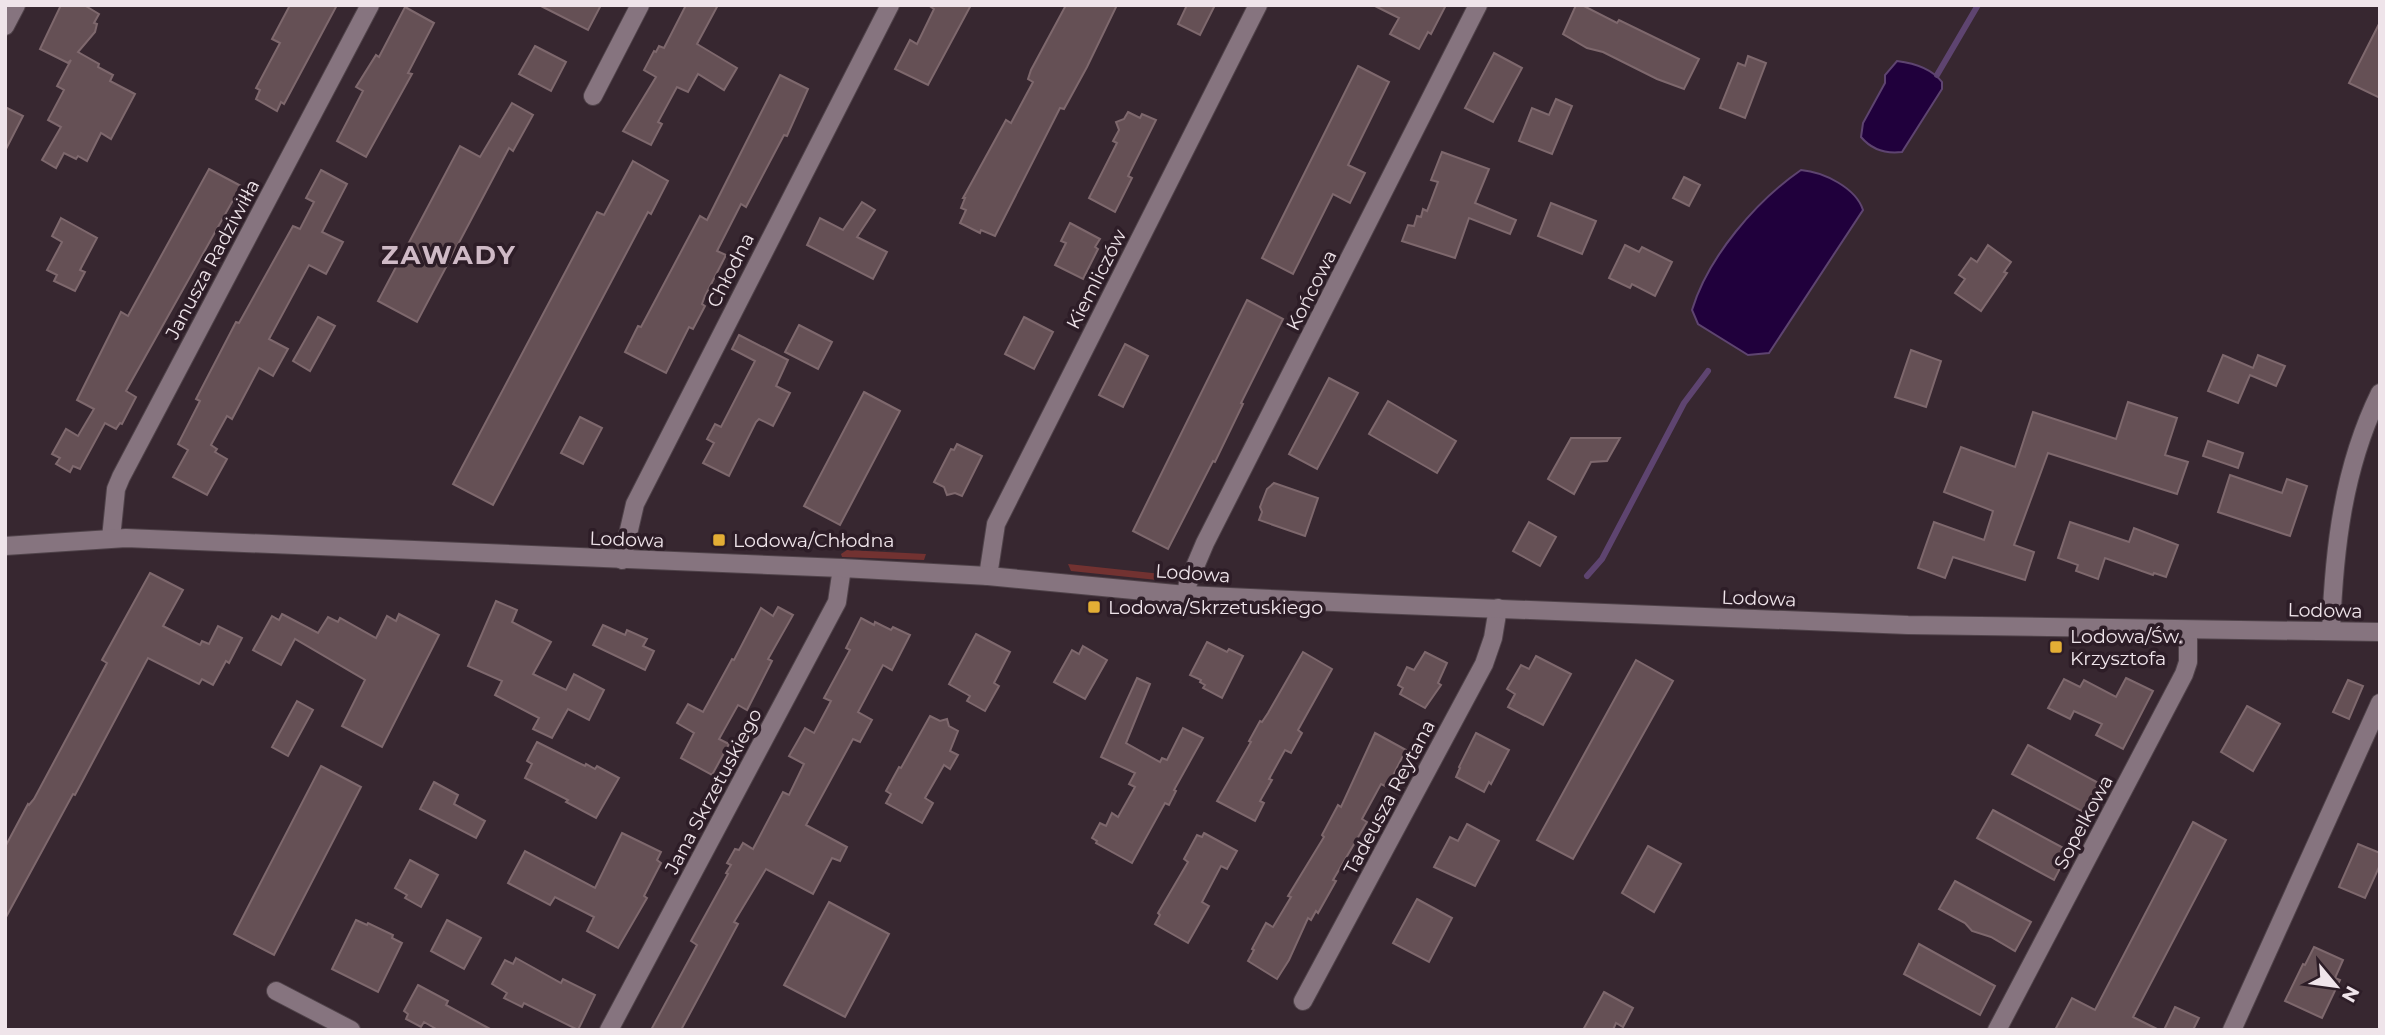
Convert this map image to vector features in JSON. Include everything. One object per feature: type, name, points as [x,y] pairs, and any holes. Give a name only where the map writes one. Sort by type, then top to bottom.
[{"type":"street","points":[[5,26],[16,5]]},
{"type":"street","name":"Janusza Radziwiłła","points":[[111,538],[116,489],[121,477],[370,5]]},
{"type":"street","points":[[593,96],[640,5]]},
{"type":"street","name":"Chłodna","points":[[622,560],[635,503],[890,5]]},
{"type":"street","name":"Kiemliczów","points":[[988,576],[996,524],[1258,5]]},
{"type":"street","name":"Końcowa","points":[[1186,595],[1188,583],[1211,531],[1478,5]]},
{"type":"street","points":[[2331,631],[2336,546],[2341,512],[2358,446],[2380,393]]},
{"type":"street","name":"Lodowa","points":[[5,546],[111,538],[842,568],[988,576],[1186,595],[1908,625],[2380,632]]},
{"type":"street","name":"Jana Skrzetuskiego","points":[[609,1030],[837,602],[842,568]]},
{"type":"street","name":"Tadeusza Reytana","points":[[1303,1001],[1484,664],[1493,638],[1498,608]]},
{"type":"street","name":"Sopelkowa","points":[[1997,1030],[2184,674],[2188,662],[2188,630]]},
{"type":"street","points":[[2232,1030],[2380,703]]},
{"type":"street","points":[[276,991],[351,1030]]},
{"type":"shaded area","points":[[1897,61],[1928,70],[1942,82],[1942,89],[1902,152],[1890,152],[1875,148],[1861,137],[1863,123],[1885,83],[1885,75]]},
{"type":"shaded area","points":[[1801,170],[1838,182],[1854,195],[1863,210],[1769,353],[1748,355],[1698,324],[1692,310],[1709,270],[1736,232],[1767,198]]},
{"type":"shaded area","points":[[847,550],[926,554],[924,560],[842,557],[841,554]]},
{"type":"shaded area","points":[[1068,564],[1171,575],[1157,580],[1071,571]]},
{"type":"building","points":[[61,5],[84,5],[99,14],[94,23],[97,24],[95,32],[78,52],[113,75],[110,81],[135,94],[111,139],[101,133],[87,161],[64,153],[56,168],[42,160],[61,127],[48,120],[64,90],[57,86],[71,60],[68,63],[40,49]]},
{"type":"building","points":[[290,5],[337,5],[284,104],[281,102],[277,111],[256,99],[260,90],[256,88],[280,43],[272,39]]},
{"type":"building","points":[[539,5],[601,5],[588,30]]},
{"type":"building","points":[[686,5],[718,5],[697,44],[737,68],[724,90],[698,74],[688,92],[677,87],[658,122],[662,124],[651,145],[623,131],[656,77],[644,70],[654,51],[656,52],[659,46],[664,48]]},
{"type":"building","points":[[928,5],[971,5],[928,85],[895,69],[910,40],[917,44],[934,9]]},
{"type":"building","points":[[1066,5],[1117,5],[1087,67],[1064,109],[1060,108],[995,236],[981,230],[980,233],[960,223],[966,210],[961,208],[963,198],[1006,120],[1011,123],[1033,82],[1028,79],[1031,70]]},
{"type":"building","points":[[1187,5],[1215,5],[1200,35],[1178,24]]},
{"type":"building","points":[[1373,5],[1446,5],[1431,34],[1428,32],[1419,49],[1390,34],[1399,18]]},
{"type":"building","points":[[1576,5],[1582,5],[1617,23],[1619,20],[1699,59],[1684,89],[1657,79],[1603,52],[1587,48],[1563,34]]},
{"type":"building","points":[[405,7],[434,23],[408,73],[412,74],[366,157],[337,141],[363,91],[356,87],[376,55],[379,57]]},
{"type":"building","points":[[2380,22],[2380,98],[2349,83]]},
{"type":"building","points":[[535,46],[566,62],[551,91],[519,74]]},
{"type":"building","points":[[1494,53],[1522,68],[1493,122],[1465,108]]},
{"type":"building","points":[[1748,56],[1766,63],[1745,118],[1720,108],[1738,63],[1745,66]]},
{"type":"building","points":[[1358,66],[1389,82],[1348,165],[1365,173],[1350,203],[1333,194],[1293,274],[1262,258]]},
{"type":"building","points":[[780,75],[808,89],[787,136],[784,135],[746,207],[741,204],[717,251],[726,255],[705,296],[702,304],[705,306],[693,329],[689,327],[666,373],[625,352],[700,216],[707,220]]},
{"type":"building","points":[[1556,99],[1572,106],[1552,154],[1519,141],[1532,108],[1549,115]]},
{"type":"building","points":[[512,103],[533,115],[513,151],[509,148],[417,322],[378,301],[460,146],[480,157]]},
{"type":"building","points":[[5,107],[23,116],[5,151]]},
{"type":"building","points":[[1128,112],[1140,118],[1142,114],[1156,120],[1128,176],[1132,178],[1115,212],[1089,198],[1117,143],[1113,141],[1119,130],[1116,122],[1124,119]]},
{"type":"building","points":[[1442,152],[1489,169],[1475,203],[1516,220],[1510,234],[1469,218],[1455,258],[1402,241],[1408,225],[1414,226],[1423,209],[1427,211],[1438,182],[1431,180]]},
{"type":"building","points":[[633,161],[668,181],[651,214],[648,212],[493,505],[453,484],[597,212],[604,215]]},
{"type":"building","points":[[209,169],[241,186],[126,391],[136,397],[122,424],[116,429],[105,423],[80,469],[73,466],[70,472],[56,464],[60,458],[52,454],[66,429],[78,436],[94,409],[77,400],[121,312],[128,316]]},
{"type":"building","points":[[321,170],[347,184],[322,232],[343,242],[326,274],[309,265],[269,339],[288,349],[273,376],[259,368],[232,419],[227,416],[211,445],[217,449],[215,452],[227,459],[207,495],[173,477],[188,450],[178,444],[200,401],[196,399],[236,322],[239,323],[293,226],[300,229],[314,202],[306,198]]},
{"type":"building","points":[[1684,177],[1700,185],[1689,206],[1673,198]]},
{"type":"building","points":[[862,202],[875,210],[857,237],[887,252],[873,279],[807,245],[820,218],[843,230]]},
{"type":"building","points":[[1551,203],[1596,221],[1582,254],[1538,236]]},
{"type":"building","points":[[61,218],[97,238],[80,270],[85,272],[75,291],[54,281],[57,275],[47,270],[62,242],[52,236]]},
{"type":"building","points":[[1070,223],[1100,239],[1083,279],[1055,265],[1066,243],[1061,241]]},
{"type":"building","points":[[1625,245],[1639,252],[1642,247],[1672,262],[1655,296],[1632,284],[1630,288],[1609,278]]},
{"type":"building","points":[[1988,245],[2011,262],[2004,272],[2007,273],[1981,311],[1955,293],[1965,279],[1959,275],[1971,258],[1977,262]]},
{"type":"building","points":[[1247,300],[1283,319],[1215,462],[1213,461],[1168,549],[1133,531]]},
{"type":"building","points":[[318,317],[335,326],[310,371],[293,361]]},
{"type":"building","points":[[1024,317],[1053,332],[1034,369],[1005,354]]},
{"type":"building","points":[[799,325],[832,342],[818,369],[785,352]]},
{"type":"building","points":[[739,335],[788,360],[776,386],[790,393],[773,426],[759,419],[756,422],[729,476],[703,463],[714,443],[707,439],[715,424],[721,427],[755,361],[732,349]]},
{"type":"building","points":[[1125,344],[1148,356],[1123,407],[1099,395]]},
{"type":"building","points":[[1911,350],[1941,361],[1926,407],[1895,397]]},
{"type":"building","points":[[2223,355],[2253,368],[2258,355],[2285,366],[2276,386],[2250,375],[2238,403],[2208,391]]},
{"type":"building","points":[[1329,378],[1358,393],[1317,469],[1289,454]]},
{"type":"building","points":[[864,392],[900,411],[840,525],[804,506]]},
{"type":"building","points":[[1388,401],[1456,441],[1437,473],[1369,434]]},
{"type":"building","points":[[2128,402],[2177,418],[2165,455],[2188,462],[2177,494],[2048,453],[2014,545],[2034,552],[2025,580],[1953,557],[1945,578],[1918,568],[1934,522],[1984,540],[1993,511],[1944,492],[1961,447],[2015,467],[2033,412],[2116,439]]},
{"type":"building","points":[[580,417],[602,428],[583,464],[561,453]]},
{"type":"building","points":[[1571,438],[1620,438],[1607,461],[1591,462],[1574,494],[1548,479]]},
{"type":"building","points":[[2208,441],[2243,453],[2238,468],[2203,456]]},
{"type":"building","points":[[957,444],[982,456],[962,496],[955,493],[947,495],[944,487],[934,482],[951,449],[954,450]]},
{"type":"building","points":[[2230,475],[2282,493],[2287,479],[2307,486],[2290,536],[2218,512]]},
{"type":"building","points":[[1274,483],[1318,498],[1305,536],[1259,520],[1262,512],[1260,507],[1267,489]]},
{"type":"building","points":[[1529,522],[1556,537],[1540,566],[1513,551]]},
{"type":"building","points":[[2070,522],[2129,542],[2134,528],[2178,545],[2166,577],[2105,558],[2098,579],[2076,571],[2078,565],[2058,558]]},
{"type":"building","points":[[150,573],[183,590],[163,626],[200,645],[202,641],[209,644],[218,626],[242,638],[213,685],[202,679],[199,684],[148,658],[5,919],[5,847],[107,663],[102,660]]},
{"type":"building","points":[[496,601],[517,610],[512,622],[551,642],[533,674],[566,690],[574,674],[604,690],[589,720],[568,709],[552,738],[533,729],[539,718],[495,695],[502,681],[468,666]]},
{"type":"building","points":[[778,607],[793,615],[768,659],[772,661],[747,710],[738,705],[719,739],[729,744],[712,775],[681,758],[694,733],[677,723],[688,704],[703,712],[761,608],[773,616]]},
{"type":"building","points":[[282,614],[318,633],[328,617],[338,622],[340,618],[376,638],[387,616],[396,621],[399,614],[439,635],[382,747],[342,726],[365,680],[295,639],[281,665],[253,650],[272,616],[279,620]]},
{"type":"building","points":[[861,618],[874,625],[875,622],[891,630],[893,627],[910,635],[892,670],[883,665],[858,712],[872,720],[860,742],[853,739],[806,825],[847,847],[840,861],[832,858],[813,894],[766,869],[734,922],[738,924],[681,1030],[651,1030],[697,945],[691,941],[728,874],[726,873],[731,865],[727,863],[735,849],[739,850],[743,843],[753,849],[783,792],[789,795],[804,764],[789,756],[805,728],[814,733],[831,701],[824,698],[850,650],[846,648]]},
{"type":"building","points":[[603,625],[625,635],[627,630],[647,639],[643,646],[654,651],[645,670],[593,645]]},
{"type":"building","points":[[976,634],[1010,652],[994,683],[999,686],[985,711],[967,701],[970,696],[949,684]]},
{"type":"building","points":[[1207,642],[1243,656],[1222,698],[1203,688],[1205,685],[1201,680],[1190,675]]},
{"type":"building","points":[[1083,646],[1107,660],[1085,699],[1054,682],[1072,650],[1079,654]]},
{"type":"building","points":[[1303,652],[1332,669],[1298,730],[1302,733],[1291,753],[1285,750],[1269,779],[1272,780],[1260,801],[1264,803],[1255,821],[1217,801],[1260,721],[1262,722],[1268,713]]},
{"type":"building","points":[[1425,652],[1447,663],[1438,683],[1441,685],[1425,708],[1400,694],[1403,688],[1398,685],[1407,667],[1414,670]]},
{"type":"building","points":[[1536,656],[1571,674],[1543,725],[1508,707],[1515,694],[1507,689],[1521,665],[1529,669]]},
{"type":"building","points":[[1636,660],[1673,681],[1573,859],[1537,840]]},
{"type":"building","points":[[1137,678],[1150,684],[1126,743],[1160,762],[1162,758],[1167,760],[1183,728],[1203,738],[1174,790],[1176,791],[1169,805],[1165,803],[1132,863],[1096,843],[1092,838],[1100,823],[1106,826],[1112,813],[1118,817],[1135,787],[1129,784],[1135,773],[1101,757]]},
{"type":"building","points":[[2126,678],[2153,691],[2123,749],[2096,735],[2102,724],[2074,711],[2070,719],[2048,708],[2064,679],[2080,687],[2084,680],[2116,697]]},
{"type":"building","points":[[2348,680],[2363,686],[2349,719],[2333,712]]},
{"type":"building","points":[[297,701],[313,710],[288,756],[272,747]]},
{"type":"building","points":[[2247,706],[2280,724],[2253,771],[2221,752]]},
{"type":"building","points":[[930,716],[940,721],[947,719],[949,726],[958,731],[950,751],[958,755],[950,769],[944,765],[925,798],[933,803],[922,823],[886,803],[891,794],[886,791]]},
{"type":"building","points":[[1375,733],[1406,750],[1387,787],[1381,784],[1362,819],[1367,822],[1333,880],[1336,881],[1318,913],[1316,911],[1311,920],[1308,918],[1277,979],[1248,961],[1254,950],[1252,949],[1266,923],[1273,927],[1291,897],[1288,896],[1324,837],[1322,835],[1338,805],[1341,807]]},
{"type":"building","points":[[1476,733],[1509,750],[1484,792],[1456,777]]},
{"type":"building","points":[[537,742],[585,766],[586,764],[595,769],[597,766],[619,778],[596,818],[525,778],[532,764],[527,761]]},
{"type":"building","points":[[2028,745],[2104,786],[2089,815],[2012,774]]},
{"type":"building","points":[[321,766],[361,787],[274,955],[234,934]]},
{"type":"building","points":[[434,782],[458,795],[454,804],[485,821],[476,838],[420,809]]},
{"type":"building","points":[[1993,810],[2069,851],[2054,880],[1977,838]]},
{"type":"building","points":[[2193,822],[2226,840],[2133,1017],[2159,1030],[2055,1030],[2072,998],[2095,1010]]},
{"type":"building","points":[[1467,824],[1499,841],[1475,886],[1434,867],[1450,837],[1458,841]]},
{"type":"building","points":[[622,833],[661,852],[657,860],[661,863],[644,896],[647,898],[618,948],[587,931],[594,917],[555,897],[550,905],[508,883],[525,851],[595,888]]},
{"type":"building","points":[[1204,833],[1237,851],[1227,869],[1221,866],[1202,902],[1209,906],[1188,943],[1155,924],[1160,915],[1158,913],[1188,862],[1184,859],[1197,835],[1202,837]]},
{"type":"building","points":[[2358,844],[2380,853],[2380,865],[2365,898],[2339,887]]},
{"type":"building","points":[[1648,846],[1681,864],[1654,912],[1622,893]]},
{"type":"building","points":[[410,860],[438,875],[421,907],[405,898],[407,895],[395,888]]},
{"type":"building","points":[[1955,881],[2031,922],[2015,951],[1991,937],[1972,931],[1965,923],[1939,909]]},
{"type":"building","points":[[1417,899],[1452,918],[1429,962],[1393,943]]},
{"type":"building","points":[[829,902],[889,934],[845,1017],[784,985]]},
{"type":"building","points":[[356,920],[393,935],[392,938],[402,943],[378,992],[332,969]]},
{"type":"building","points":[[447,920],[481,938],[464,969],[431,951]]},
{"type":"building","points":[[1919,944],[1995,986],[1980,1015],[1904,974]]},
{"type":"building","points":[[2314,947],[2343,960],[2335,978],[2340,980],[2322,1018],[2285,1001]]},
{"type":"building","points":[[516,958],[561,983],[563,979],[595,995],[578,1030],[524,1003],[522,1007],[504,998],[507,993],[492,984],[505,960],[513,964]]},
{"type":"building","points":[[418,985],[448,1001],[446,1005],[492,1030],[438,1030],[424,1022],[421,1027],[406,1019],[408,1014],[404,1011]]},
{"type":"building","points":[[1604,992],[1633,1008],[1623,1027],[1616,1023],[1613,1030],[1583,1030]]},
{"type":"building","points":[[2175,1007],[2199,1018],[2193,1030],[2164,1030]]},
{"type":"waterway","points":[[1937,75],[1978,5]]},
{"type":"waterway","points":[[1587,576],[1602,559],[1684,403],[1708,371]]},
{"type":"place","name":"Lodowa/Chłodna","points":[[719,540]]},
{"type":"place","name":"Lodowa/Skrzetuskiego","points":[[1094,607]]},
{"type":"place","name":"Lodowa/Św. Krzysztofa","points":[[2056,647]]},
{"type":"district","name":"ZAWADY","points":[[449,255]]}]
